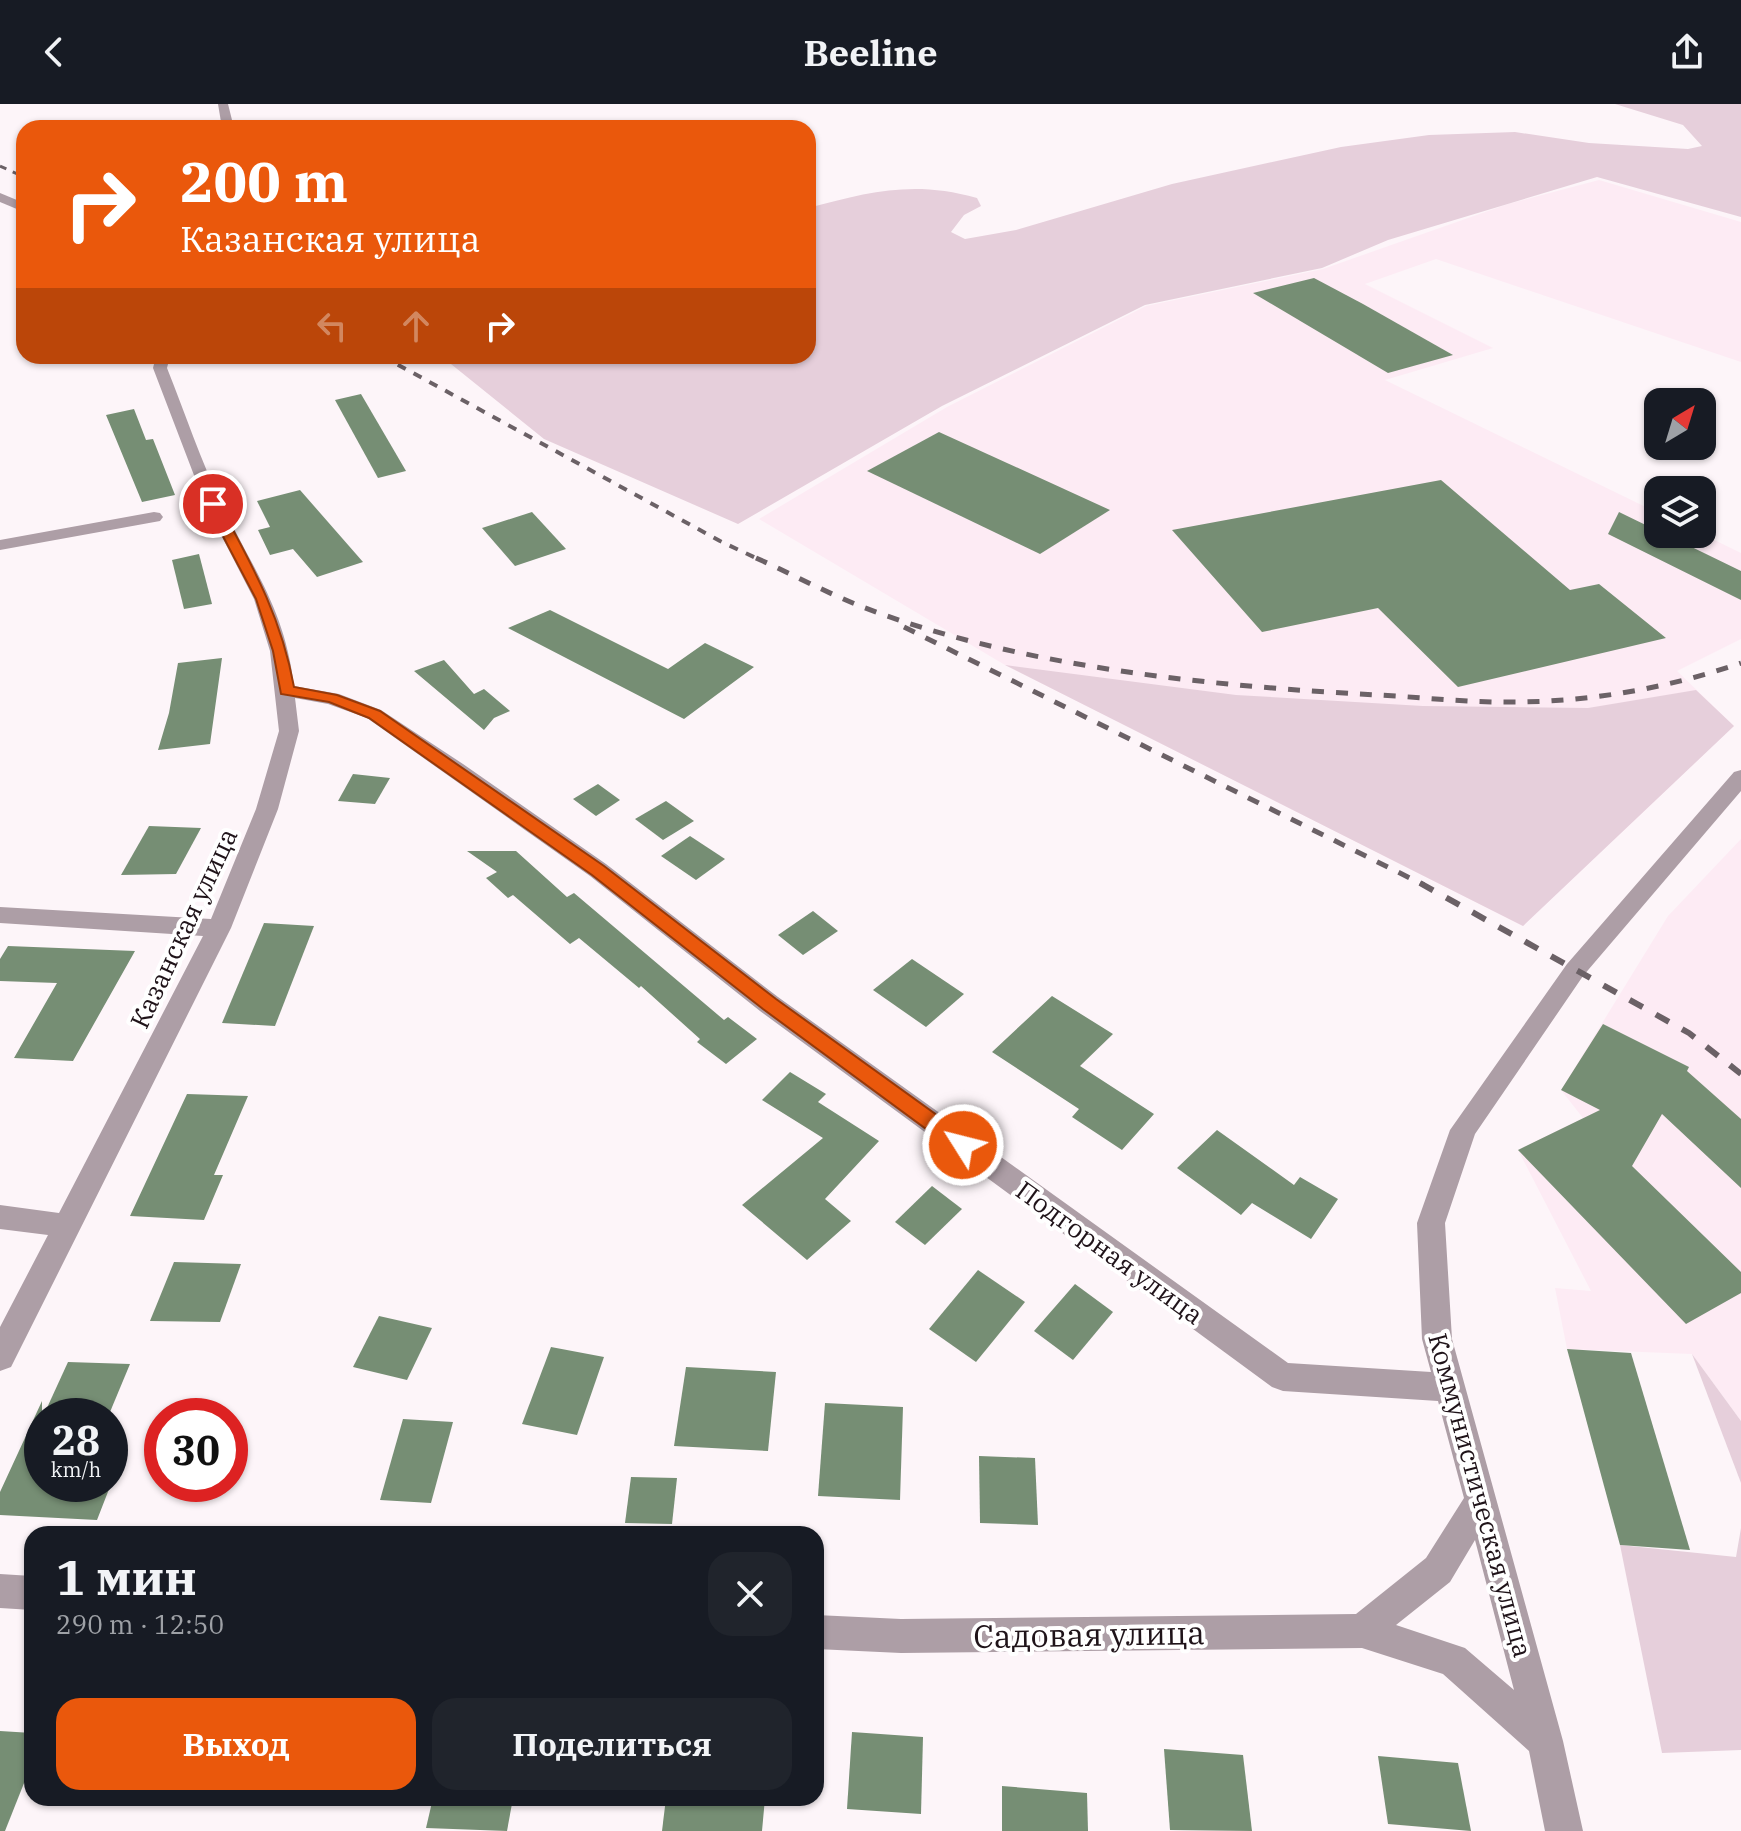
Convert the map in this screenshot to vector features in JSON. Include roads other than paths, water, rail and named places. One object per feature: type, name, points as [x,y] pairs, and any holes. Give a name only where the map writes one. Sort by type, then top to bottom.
[{"type":"street","name":"Казанская улица","points":[[0,1357],[219,928],[267,809],[289,731],[287,691],[280,651],[263,599],[213,504],[161,364]]},
{"type":"street","points":[[0,545],[154,517]]},
{"type":"street","name":"Подгорная улица","points":[[287,691],[332,698],[374,714],[456,769],[598,870],[769,1004],[1283,1377],[1447,1387]]},
{"type":"street","name":"Коммунистическая улица","points":[[1564,1831],[1545,1741],[1481,1500],[1447,1387],[1437,1339],[1431,1223],[1463,1130],[1575,970],[1741,777]]},
{"type":"street","points":[[0,915],[219,928]]},
{"type":"street","points":[[0,1217],[69,1226]]},
{"type":"street","points":[[1362,1631],[1438,1570],[1481,1500]]},
{"type":"street","points":[[0,1591],[24,1592]]},
{"type":"street","name":"Садовая улица","points":[[824,1632],[917,1636],[1362,1631],[1453,1660],[1545,1741]]},
{"type":"railway","points":[[0,166],[16,173]]},
{"type":"railway","points":[[397,364],[760,560]]},
{"type":"railway","points":[[756,558],[847,601],[920,627],[1048,659],[1181,679],[1313,691],[1533,702],[1624,693],[1741,663]]},
{"type":"railway","points":[[904,627],[1420,883]]},
{"type":"railway","points":[[1420,883],[1424,885]]},
{"type":"railway","points":[[1420,883],[1689,1033],[1741,1074]]}]
